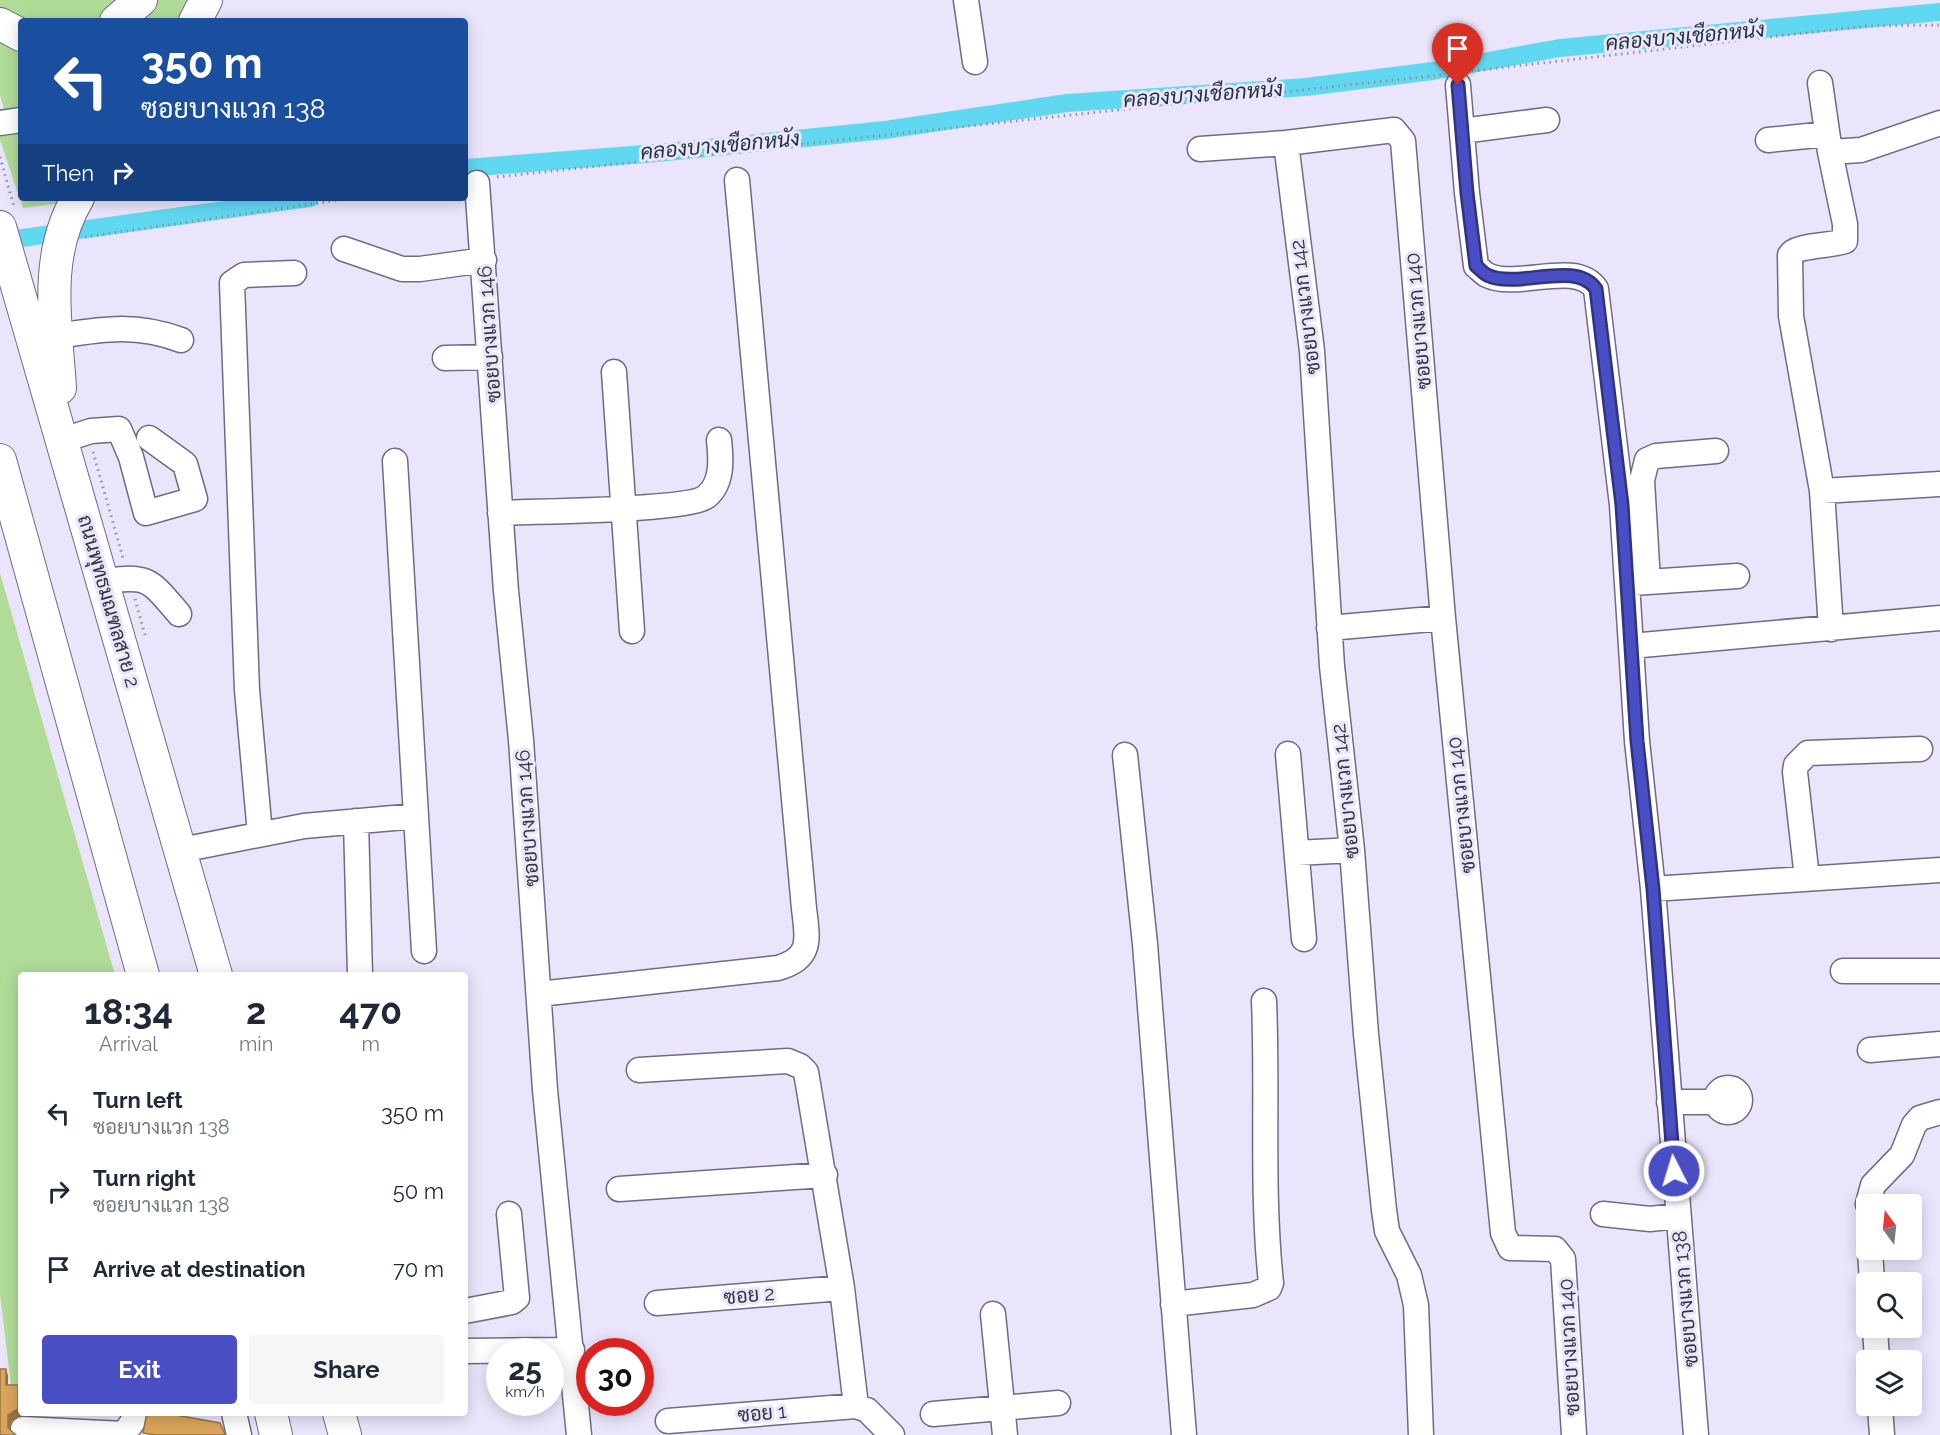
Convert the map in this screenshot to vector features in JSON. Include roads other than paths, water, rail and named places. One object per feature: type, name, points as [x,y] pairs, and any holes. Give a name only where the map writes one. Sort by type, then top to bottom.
[{"type":"main road","points":[[120,18],[141,0]]},
{"type":"main road","points":[[197,18],[206,0]]},
{"type":"main road","points":[[0,24],[18,33]]},
{"type":"main road","points":[[75,436],[57,336],[65,250],[64,225],[76,201]]},
{"type":"main road","name":"ถนนพุทธมณฑลสาย 2","points":[[0,227],[9,259],[75,436],[116,579],[181,850],[215,972]]},
{"type":"main road","points":[[0,460],[5,493],[143,972]]},
{"type":"main road","points":[[272,1416],[276,1435]]},
{"type":"main road","points":[[340,1416],[345,1435]]},
{"type":"street","points":[[966,0],[975,62]]},
{"type":"street","name":"ซอยบางแวก 138","points":[[1457,77],[1476,266],[1488,276],[1504,278],[1573,276],[1591,281],[1596,289],[1622,505],[1638,583],[1631,646],[1637,741],[1653,889],[1696,1435]]},
{"type":"street","points":[[1820,82],[1845,224],[1845,242],[1834,246],[1792,250],[1788,265],[1791,316],[1822,491],[1832,629]]},
{"type":"street","points":[[0,123],[18,120]]},
{"type":"street","points":[[1462,131],[1546,120]]},
{"type":"street","points":[[1768,140],[1829,143],[1862,150],[1940,123]]},
{"type":"street","name":"ซอยบางแวก 140","points":[[1286,142],[1394,130],[1403,141],[1443,618],[1503,1233],[1510,1248],[1555,1249],[1563,1259],[1574,1435]]},
{"type":"street","points":[[1200,149],[1286,142]]},
{"type":"street","name":"ซอยบางแวก 142","points":[[1286,142],[1312,351],[1329,628],[1352,850],[1366,1034],[1384,1210],[1388,1231],[1409,1275],[1416,1305],[1421,1435]]},
{"type":"street","points":[[539,994],[778,968],[794,963],[803,957],[806,948],[768,540],[760,402],[746,288],[737,180]]},
{"type":"street","name":"ซอยบางแวก 146","points":[[482,187],[484,260],[500,513],[521,740],[545,1090],[579,1435]]},
{"type":"street","points":[[344,249],[402,269],[420,269],[484,260]]},
{"type":"street","points":[[260,834],[247,690],[234,391],[232,283],[244,275],[294,273]]},
{"type":"street","points":[[57,336],[119,327],[160,332],[182,340]]},
{"type":"street","points":[[445,358],[490,357]]},
{"type":"street","points":[[614,372],[632,631]]},
{"type":"street","points":[[75,436],[109,428],[119,429],[131,457],[146,513],[195,499],[185,464],[149,438]]},
{"type":"street","points":[[500,513],[688,503],[706,497],[722,464],[719,440]]},
{"type":"street","points":[[1716,451],[1656,456],[1647,460],[1642,480],[1638,583],[1737,576]]},
{"type":"street","points":[[395,461],[424,951]]},
{"type":"street","points":[[1822,491],[1940,484]]},
{"type":"street","points":[[116,579],[148,581],[179,614]]},
{"type":"street","points":[[1329,628],[1443,618]]},
{"type":"street","points":[[1631,646],[1940,618]]},
{"type":"street","points":[[1807,878],[1796,772],[1801,757],[1808,753],[1920,749]]},
{"type":"street","points":[[1288,754],[1304,939]]},
{"type":"street","points":[[1125,755],[1147,968],[1184,1435]]},
{"type":"street","points":[[181,850],[260,834],[356,821],[417,816]]},
{"type":"street","points":[[356,821],[360,972]]},
{"type":"street","points":[[1297,853],[1352,850]]},
{"type":"street","points":[[1653,889],[1940,870]]},
{"type":"street","points":[[1843,970],[1940,971]]},
{"type":"street","points":[[1173,1304],[1253,1295],[1269,1288],[1271,1283],[1265,1225],[1267,1072],[1264,1001]]},
{"type":"street","points":[[1870,1050],[1940,1044]]},
{"type":"street","points":[[639,1070],[788,1061],[800,1066],[806,1072],[825,1175],[842,1288],[856,1406],[867,1410],[892,1435]]},
{"type":"street","points":[[1669,1102],[1715,1102]]},
{"type":"street","points":[[1871,1194],[1874,1185],[1902,1155],[1914,1125],[1920,1118],[1940,1112]]},
{"type":"street","points":[[619,1189],[825,1175]]},
{"type":"street","points":[[468,1310],[517,1299],[509,1214]]},
{"type":"street","points":[[1603,1214],[1650,1219],[1678,1216]]},
{"type":"street","name":"ซอย 2","points":[[657,1303],[842,1288]]},
{"type":"street","points":[[993,1314],[1005,1435]]},
{"type":"street","points":[[468,1351],[572,1350]]},
{"type":"street","points":[[933,1414],[1058,1403]]},
{"type":"street","name":"ซอย 1","points":[[668,1421],[856,1406]]},
{"type":"street","points":[[23,1429],[124,1435],[138,1416]]},
{"type":"street","points":[[235,1416],[239,1435]]},
{"type":"street","points":[[1881,1416],[1882,1435]]},
{"type":"waterway","name":"คลองบางเชือกหนัง","points":[[468,168],[657,153],[885,130],[1067,103],[1306,87],[1433,71],[1560,48],[1940,12]]},
{"type":"waterway","name":"คลองบางเชือกหนัง","points":[[0,241],[288,201]]}]
